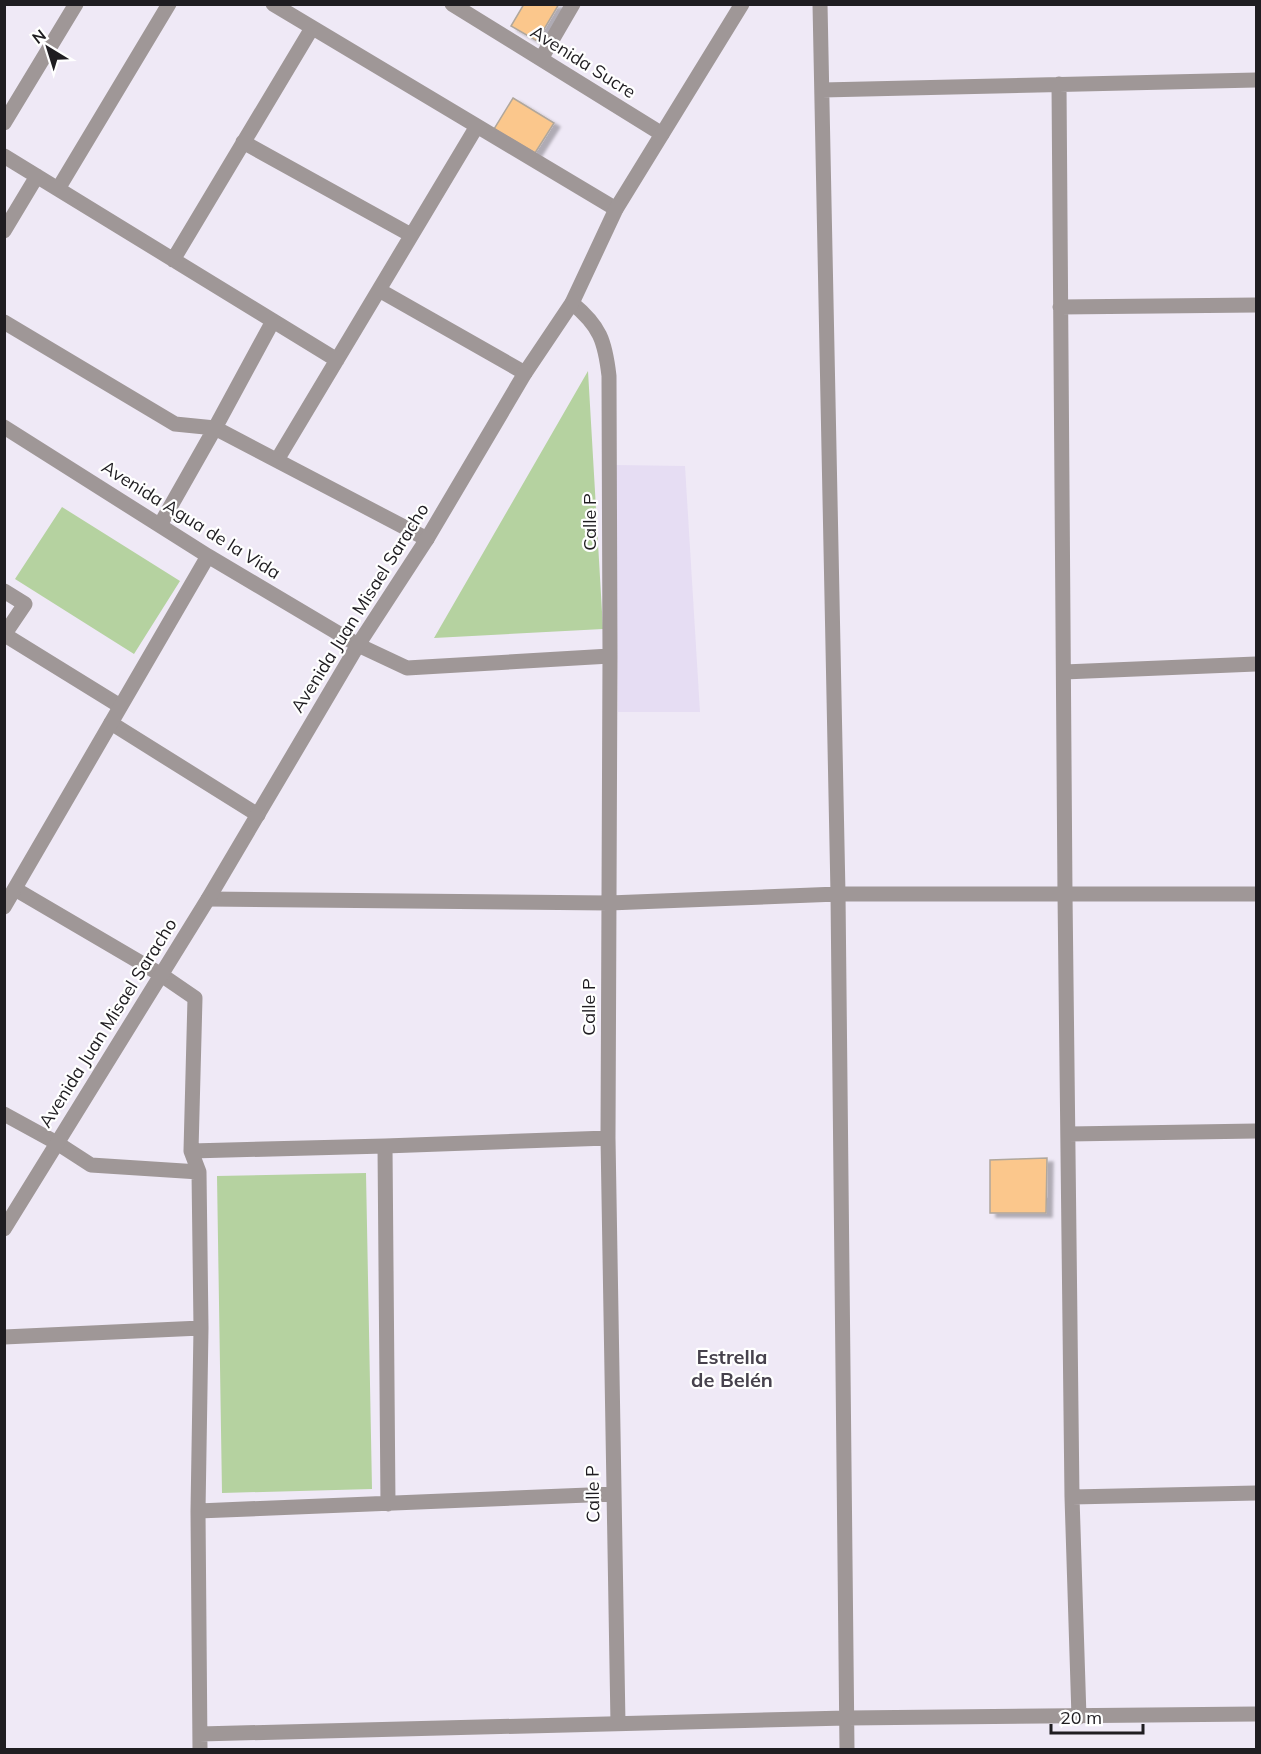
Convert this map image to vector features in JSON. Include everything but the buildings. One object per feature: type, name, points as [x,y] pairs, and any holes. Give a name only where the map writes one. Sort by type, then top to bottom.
[{"type":"street","points":[[4,123],[76,4]]},
{"type":"street","points":[[58,189],[169,4]]},
{"type":"street","points":[[273,4],[616,209]]},
{"type":"street","name":"Avenida Sucre","points":[[452,4],[662,134]]},
{"type":"street","points":[[541,58],[573,4]]},
{"type":"street","name":"Avenida Juan Misael Saracho","points":[[4,1229],[208,899],[358,645],[427,539],[525,373],[572,303],[616,209],[742,4]]},
{"type":"street","points":[[820,4],[838,894],[847,1749]]},
{"type":"street","points":[[173,260],[312,28]]},
{"type":"street","points":[[822,90],[1257,80]]},
{"type":"street","points":[[1059,84],[1072,1497],[1079,1717]]},
{"type":"street","points":[[277,460],[477,126]]},
{"type":"street","points":[[243,142],[411,235]]},
{"type":"street","points":[[4,156],[337,360]]},
{"type":"street","points":[[4,231],[37,176]]},
{"type":"street","points":[[379,290],[525,373]]},
{"type":"street","name":"Calle P","points":[[572,303],[584,312],[596,327],[606,356],[609,376],[608,1138],[618,1724]]},
{"type":"street","points":[[1060,307],[1257,305]]},
{"type":"street","points":[[160,525],[273,321]]},
{"type":"street","points":[[4,322],[175,424],[215,428],[427,539]]},
{"type":"street","name":"Avenida Agua de la Vida","points":[[4,427],[208,555],[358,645],[407,668],[610,656]]},
{"type":"street","points":[[4,907],[208,555]]},
{"type":"street","points":[[4,591],[25,604],[5,635],[120,706]]},
{"type":"street","points":[[1064,672],[1257,664]]},
{"type":"street","points":[[111,723],[258,815]]},
{"type":"street","points":[[15,888],[160,974],[195,998],[191,1151],[198,1172],[201,1328],[198,1511],[200,1742],[618,1724],[847,1718],[1257,1714]]},
{"type":"street","points":[[208,899],[609,903],[838,894],[1257,894]]},
{"type":"street","points":[[4,1114],[91,1165],[198,1172]]},
{"type":"street","points":[[1069,1134],[1257,1131]]},
{"type":"street","points":[[191,1151],[608,1138]]},
{"type":"street","points":[[385,1146],[388,1503]]},
{"type":"street","points":[[4,1337],[201,1328]]},
{"type":"street","points":[[1072,1497],[1257,1493]]},
{"type":"street","points":[[198,1511],[613,1494]]},
{"type":"shaded area","points":[[616,465],[685,466],[700,712],[618,712]]},
{"type":"green space","points":[[588,371],[603,629],[434,638]]},
{"type":"green space","points":[[62,507],[180,581],[134,654],[15,579]]},
{"type":"green space","points":[[366,1173],[372,1489],[222,1493],[217,1176]]},
{"type":"district","name":"Estrella de Belén","points":[[732,1368]]}]
